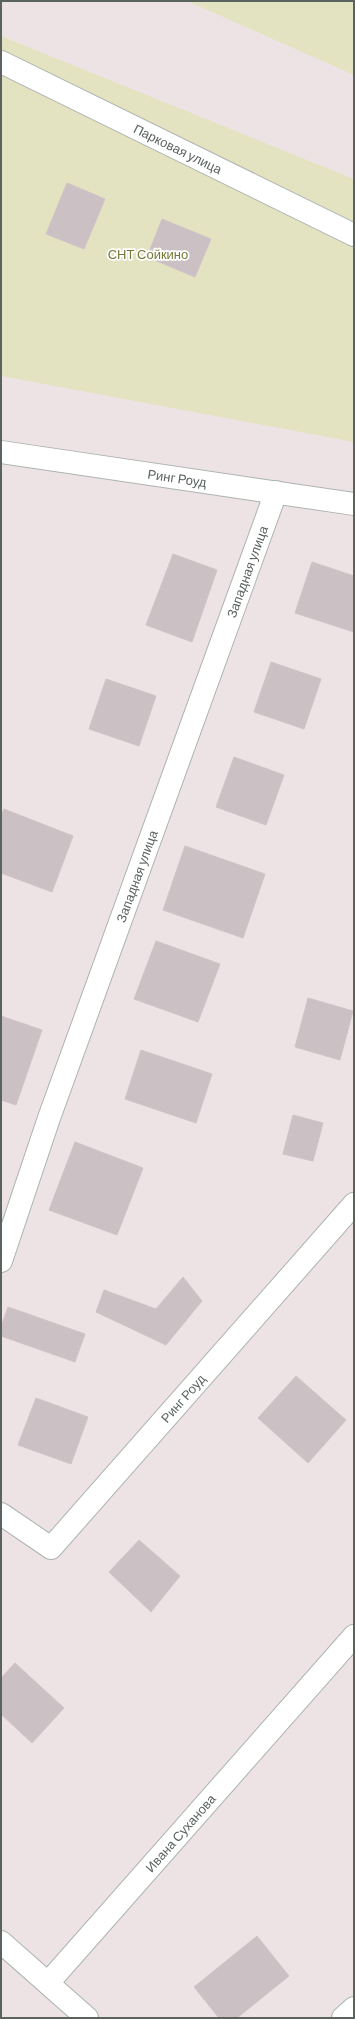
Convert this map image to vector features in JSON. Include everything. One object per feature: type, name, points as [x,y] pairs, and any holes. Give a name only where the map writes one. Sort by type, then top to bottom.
[{"type":"street","name":"Парковая улица","points":[[1,62],[354,235]]},
{"type":"street","name":"Ринг Роуд","points":[[1,452],[354,504]]},
{"type":"street","name":"Западная улица","points":[[1,1262],[52,1110],[276,492]]},
{"type":"street","name":"Ринг Роуд","points":[[1,1514],[51,1548],[354,1204]]},
{"type":"street","name":"Ивана Суханова","points":[[48,1983],[354,1636]]},
{"type":"street","points":[[1,1942],[87,2018]]},
{"type":"street","points":[[343,2018],[354,2008]]},
{"type":"green space","points":[[187,1],[354,1],[354,75]]},
{"type":"green space","name":"СНТ Сойкино","points":[[1,36],[354,179],[354,442],[1,376]]},
{"type":"building","points":[[67,183],[105,199],[84,249],[46,234]]},
{"type":"building","points":[[162,219],[211,239],[195,277],[147,257]]},
{"type":"building","points":[[173,554],[217,570],[192,642],[146,625]]},
{"type":"building","points":[[312,562],[354,576],[354,632],[295,613]]},
{"type":"building","points":[[271,662],[321,679],[304,729],[254,712]]},
{"type":"building","points":[[106,679],[156,696],[139,746],[89,729]]},
{"type":"building","points":[[234,757],[284,775],[266,825],[216,807]]},
{"type":"building","points":[[4,809],[73,836],[52,892],[1,873],[1,816]]},
{"type":"building","points":[[185,846],[265,874],[243,938],[163,910]]},
{"type":"building","points":[[156,941],[220,964],[198,1022],[134,999]]},
{"type":"building","points":[[308,998],[353,1011],[340,1060],[295,1047]]},
{"type":"building","points":[[1,1016],[42,1030],[16,1105],[1,1100]]},
{"type":"building","points":[[141,1050],[212,1074],[196,1123],[125,1099]]},
{"type":"building","points":[[293,1115],[323,1123],[313,1161],[283,1154]]},
{"type":"building","points":[[75,1142],[143,1168],[117,1235],[49,1210]]},
{"type":"building","points":[[183,1277],[202,1301],[166,1345],[96,1312],[104,1290],[156,1309]]},
{"type":"building","points":[[8,1307],[85,1334],[75,1362],[1,1336],[1,1327]]},
{"type":"building","points":[[296,1376],[346,1420],[308,1463],[258,1418]]},
{"type":"building","points":[[36,1398],[88,1417],[71,1464],[18,1445]]},
{"type":"building","points":[[139,1540],[180,1576],[151,1612],[109,1572]]},
{"type":"building","points":[[15,1663],[64,1708],[32,1743],[1,1714],[1,1678]]},
{"type":"building","points":[[257,1936],[289,1976],[237,2018],[219,2018],[194,1987]]}]
